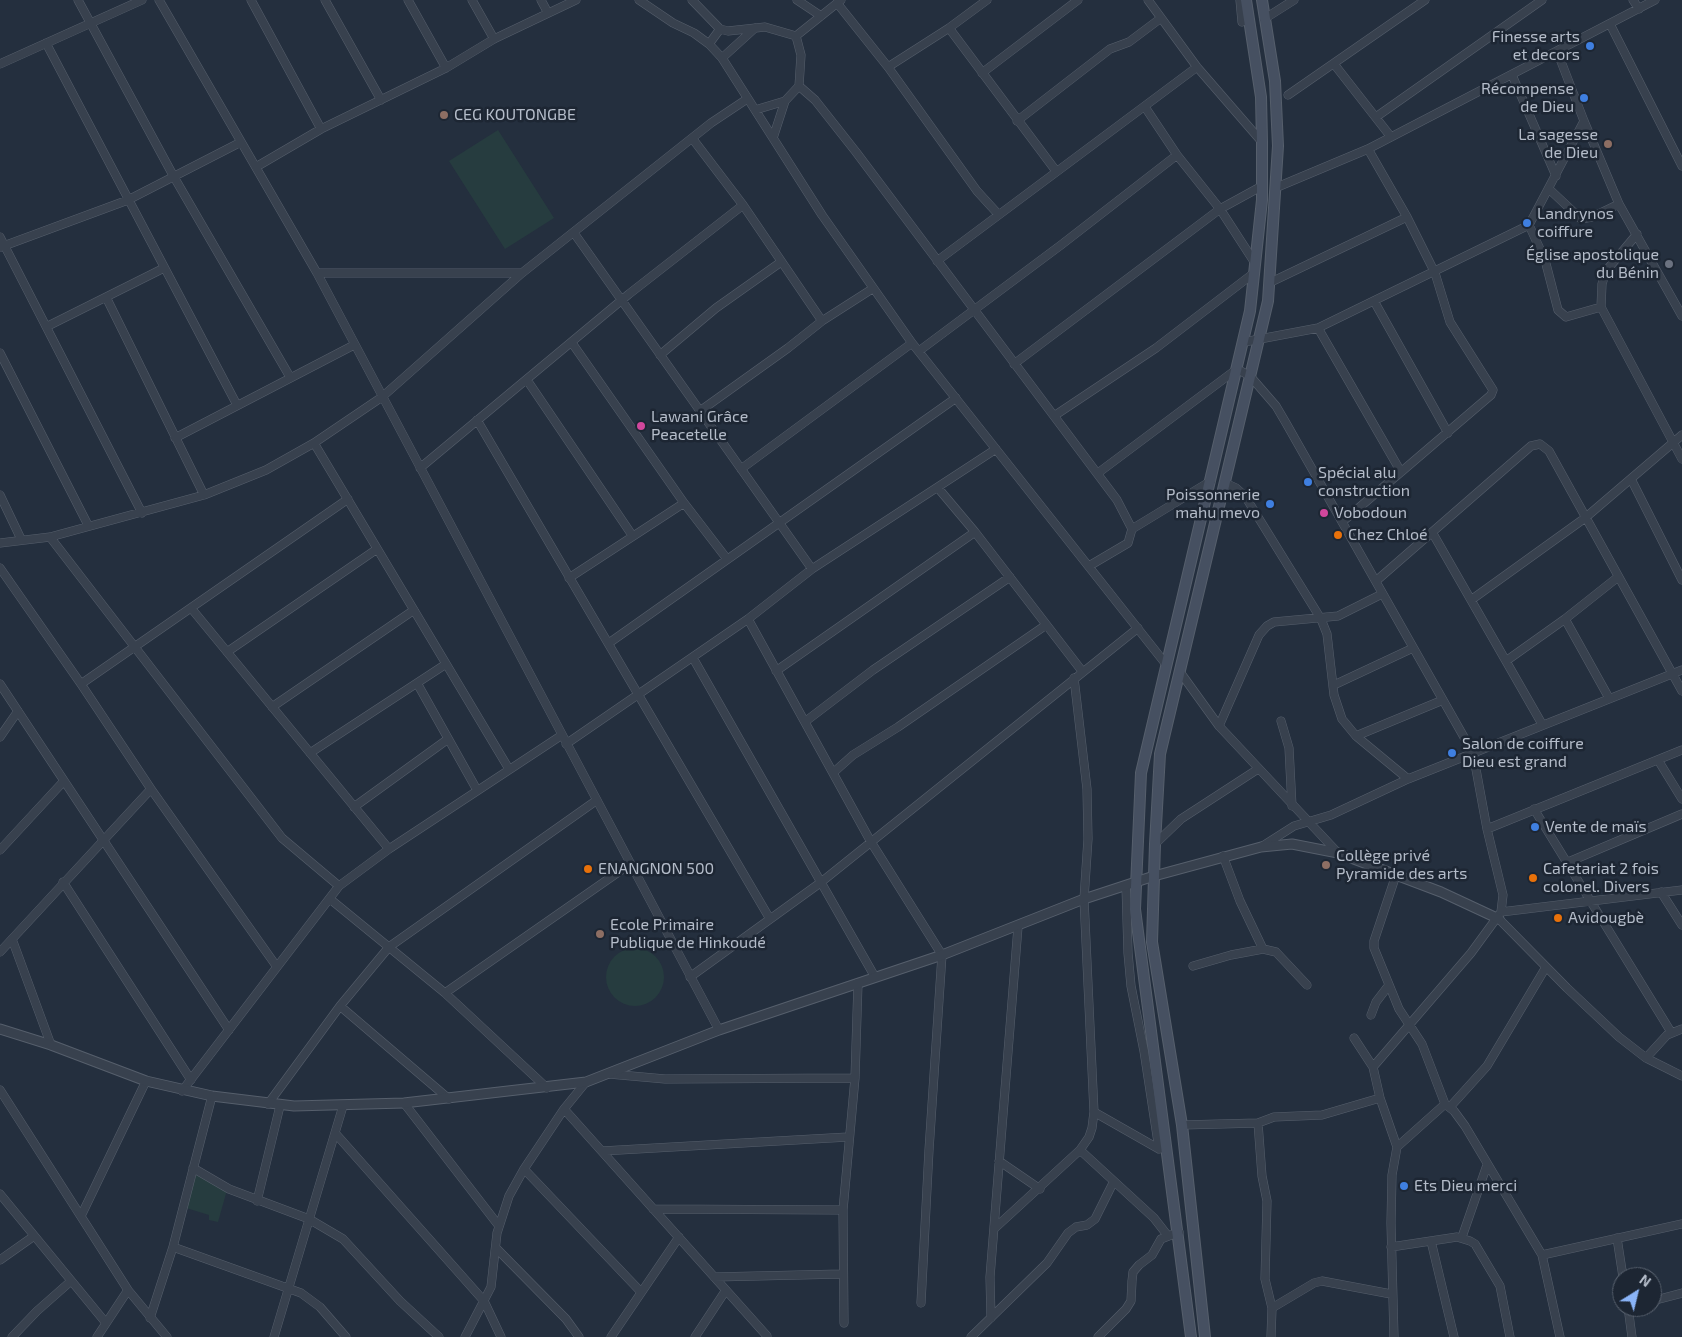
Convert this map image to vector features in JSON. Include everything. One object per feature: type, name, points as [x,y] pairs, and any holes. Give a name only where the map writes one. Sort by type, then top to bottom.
[{"type":"main road","points":[[1191,1337],[1179,1232],[1131,884],[1141,773],[1165,663],[1211,481],[1250,311],[1262,186],[1262,142],[1261,97],[1246,0]]},
{"type":"main road","points":[[1205,1337],[1182,1125],[1152,942],[1155,844],[1160,754],[1268,301],[1278,146],[1275,81],[1262,0]]},
{"type":"street","points":[[78,0],[93,24],[174,177],[290,377]]},
{"type":"street","points":[[0,64],[93,24],[142,0]]},
{"type":"street","points":[[159,0],[317,273],[719,1030]]},
{"type":"street","points":[[251,0],[321,129]]},
{"type":"street","points":[[325,0],[381,100]]},
{"type":"street","points":[[408,0],[446,68]]},
{"type":"street","points":[[472,0],[494,40]]},
{"type":"street","points":[[541,0],[548,13]]},
{"type":"street","points":[[256,167],[321,129],[446,68],[494,40],[576,0]]},
{"type":"street","points":[[639,0],[709,44],[722,58],[746,99],[872,289],[912,343],[1165,663]]},
{"type":"street","points":[[692,0],[720,29],[728,31],[775,28],[796,36]]},
{"type":"street","points":[[797,0],[821,16]]},
{"type":"street","points":[[888,67],[949,28],[987,0]]},
{"type":"street","points":[[982,74],[1078,0]]},
{"type":"street","points":[[1148,0],[1197,67],[1262,142]]},
{"type":"street","points":[[1240,0],[1242,22]]},
{"type":"street","points":[[1264,19],[1294,0]]},
{"type":"street","points":[[1288,95],[1425,0]]},
{"type":"street","points":[[1376,118],[1542,0]]},
{"type":"street","points":[[1633,0],[1639,9]]},
{"type":"street","points":[[1275,188],[1368,149],[1656,0]]},
{"type":"street","points":[[796,36],[839,2],[977,191],[998,214]]},
{"type":"street","points":[[1017,121],[1110,48],[1129,42],[1161,18]]},
{"type":"street","points":[[1610,24],[1682,166]]},
{"type":"street","points":[[722,58],[755,28]]},
{"type":"street","points":[[949,28],[1056,171]]},
{"type":"street","points":[[709,44],[720,29]]},
{"type":"street","points":[[773,138],[785,101],[799,86],[801,54],[796,36]]},
{"type":"street","points":[[46,43],[237,406]]},
{"type":"street","points":[[1557,51],[1584,121],[1620,204],[1682,316]]},
{"type":"street","points":[[1334,64],[1391,137]]},
{"type":"street","points":[[937,260],[1197,67]]},
{"type":"street","points":[[1512,74],[1556,176]]},
{"type":"street","points":[[799,86],[814,100],[856,152],[972,310],[1098,473],[1117,500],[1132,529]]},
{"type":"street","points":[[0,543],[50,537],[88,525],[142,513],[204,495],[266,470],[314,443],[382,397],[522,273],[692,138],[746,99]]},
{"type":"street","points":[[755,110],[785,101]]},
{"type":"street","points":[[1054,416],[1156,348],[1255,268],[1220,209],[1177,155],[1144,107]]},
{"type":"street","points":[[1244,342],[1318,328],[1435,273],[1529,225],[1584,121]]},
{"type":"street","points":[[692,138],[743,205],[780,262],[822,321]]},
{"type":"street","points":[[2,246],[128,200],[241,142]]},
{"type":"street","points":[[1342,522],[1492,395],[1493,390],[1450,322],[1435,273],[1407,217],[1368,149]]},
{"type":"street","points":[[919,351],[1177,155]]},
{"type":"street","points":[[1014,364],[1220,209],[1262,186]]},
{"type":"street","points":[[1549,189],[1581,219],[1592,217],[1620,204]]},
{"type":"street","points":[[420,468],[621,302],[743,205]]},
{"type":"street","points":[[1269,283],[1407,217]]},
{"type":"street","points":[[1529,225],[1545,260],[1558,310],[1566,317],[1600,308]]},
{"type":"street","points":[[574,233],[621,302],[812,569]]},
{"type":"street","points":[[1637,234],[1606,271],[1602,284],[1600,308],[1674,442],[1682,460]]},
{"type":"street","points":[[0,237],[2,246],[48,326],[142,513]]},
{"type":"street","points":[[660,355],[716,308],[780,262]]},
{"type":"street","points":[[48,326],[164,268]]},
{"type":"street","points":[[317,273],[522,273]]},
{"type":"street","points":[[700,411],[780,354],[822,321],[872,289]]},
{"type":"street","points":[[106,297],[204,495]]},
{"type":"street","points":[[1374,301],[1448,433]]},
{"type":"street","points":[[1318,328],[1402,472]]},
{"type":"street","points":[[572,343],[684,503],[727,559]]},
{"type":"street","points":[[741,469],[912,343]]},
{"type":"street","points":[[175,438],[354,345]]},
{"type":"street","points":[[0,353],[88,525]]},
{"type":"street","points":[[1098,473],[1237,369],[1250,376],[1276,406],[1473,753],[1487,829],[1504,895],[1500,915],[1373,1067]]},
{"type":"street","points":[[527,380],[632,535]]},
{"type":"street","points":[[609,643],[956,398]]},
{"type":"street","points":[[477,420],[770,919]]},
{"type":"street","points":[[1471,600],[1585,518],[1682,435]]},
{"type":"street","points":[[314,443],[509,769]]},
{"type":"street","points":[[1376,581],[1535,444],[1544,446],[1549,451],[1682,691]]},
{"type":"street","points":[[566,744],[748,619],[812,569],[996,449]]},
{"type":"street","points":[[1631,479],[1682,580]]},
{"type":"street","points":[[1089,566],[1128,543],[1132,529],[1211,481]]},
{"type":"street","points":[[1225,483],[1245,496],[1320,619],[1328,638],[1334,685],[1342,719],[1356,736],[1408,780]]},
{"type":"street","points":[[938,488],[975,532],[1082,671]]},
{"type":"street","points":[[0,495],[21,539]]},
{"type":"street","points":[[82,684],[348,499]]},
{"type":"street","points":[[570,578],[632,535],[684,503]]},
{"type":"street","points":[[776,671],[975,532]]},
{"type":"street","points":[[1432,532],[1542,724]]},
{"type":"street","points":[[50,537],[282,838],[339,886]]},
{"type":"street","points":[[227,652],[377,549]]},
{"type":"street","points":[[0,568],[82,684],[151,789],[277,967]]},
{"type":"street","points":[[1506,661],[1565,619],[1618,576]]},
{"type":"street","points":[[806,721],[873,670],[1010,577]]},
{"type":"street","points":[[1219,726],[1259,635],[1267,626],[1274,622],[1338,616],[1382,594]]},
{"type":"street","points":[[191,608],[389,849]]},
{"type":"street","points":[[272,707],[414,610]]},
{"type":"street","points":[[748,619],[806,721],[871,842],[942,955],[929,1150],[922,1304]]},
{"type":"street","points":[[1565,619],[1609,698]]},
{"type":"street","points":[[834,772],[843,762],[1046,625]]},
{"type":"street","points":[[690,977],[820,883],[1138,628]]},
{"type":"street","points":[[1334,685],[1413,648]]},
{"type":"street","points":[[693,658],[875,977]]},
{"type":"street","points":[[310,753],[446,664]]},
{"type":"street","points":[[1261,847],[1286,830],[1331,815],[1408,780],[1542,724],[1682,670]]},
{"type":"street","points":[[1180,672],[1219,726],[1338,853]]},
{"type":"street","points":[[995,1228],[1040,1189],[1080,1150],[1089,1137],[1094,1112],[1084,899],[1088,838],[1087,790],[1074,678]]},
{"type":"street","points":[[417,683],[477,790]]},
{"type":"street","points":[[0,684],[63,782],[229,1030]]},
{"type":"street","points":[[1356,736],[1443,700]]},
{"type":"street","points":[[0,737],[18,711]]},
{"type":"street","points":[[1281,721],[1289,748],[1292,806]]},
{"type":"street","points":[[182,1091],[339,886],[389,849],[562,735]]},
{"type":"street","points":[[354,807],[448,739]]},
{"type":"street","points":[[1487,829],[1682,750]]},
{"type":"street","points":[[1658,760],[1682,800]]},
{"type":"street","points":[[1155,844],[1182,819],[1258,769]]},
{"type":"street","points":[[0,850],[63,782]]},
{"type":"street","points":[[0,952],[102,839],[151,789]]},
{"type":"street","points":[[268,1104],[340,1006],[389,947],[597,800]]},
{"type":"street","points":[[1534,809],[1671,1032]]},
{"type":"street","points":[[1566,863],[1682,814]]},
{"type":"street","points":[[1,1027],[146,1081],[182,1091],[280,1106],[343,1106],[404,1103],[547,1088],[586,1082],[609,1074],[719,1030],[942,955],[1018,927],[1084,899],[1154,876],[1261,847],[1292,844],[1338,853],[1500,915],[1546,968],[1613,1031],[1646,1058],[1682,1076]]},
{"type":"street","points":[[1223,856],[1240,901],[1263,950]]},
{"type":"street","points":[[445,993],[630,864]]},
{"type":"street","points":[[1396,875],[1374,944],[1389,985],[1408,1024],[1422,1044],[1448,1105],[1465,1126],[1542,1256],[1560,1337]]},
{"type":"street","points":[[63,882],[191,1080]]},
{"type":"street","points":[[1094,1112],[1158,1149],[1144,1051],[1131,986],[1128,953],[1131,884]]},
{"type":"street","points":[[1500,915],[1589,901],[1682,890]]},
{"type":"street","points":[[1661,892],[1682,925]]},
{"type":"street","points":[[330,899],[445,993],[547,1088]]},
{"type":"street","points":[[991,1318],[990,1277],[1018,927]]},
{"type":"street","points":[[12,939],[51,1045]]},
{"type":"street","points":[[1193,966],[1231,955],[1263,950],[1276,952],[1307,985]]},
{"type":"street","points":[[1397,1147],[1448,1105],[1488,1066],[1546,968]]},
{"type":"street","points":[[844,1323],[842,1274],[843,1210],[848,1137],[855,1078],[858,983]]},
{"type":"street","points":[[1371,1015],[1376,1002],[1389,985]]},
{"type":"street","points":[[340,1006],[449,1099]]},
{"type":"street","points":[[1646,1058],[1671,1032],[1682,1029]]},
{"type":"street","points":[[1354,1038],[1373,1067],[1380,1098],[1397,1147],[1391,1193],[1391,1294],[1394,1337]]},
{"type":"street","points":[[609,1074],[664,1079],[855,1078]]},
{"type":"street","points":[[81,1216],[146,1081]]},
{"type":"street","points":[[465,1337],[491,1287],[499,1226],[509,1196],[524,1169],[564,1109],[586,1082]]},
{"type":"street","points":[[0,1090],[128,1290],[166,1337]]},
{"type":"street","points":[[150,1318],[172,1247],[212,1096]]},
{"type":"street","points":[[1182,1125],[1258,1123],[1265,1118],[1322,1115],[1380,1098]]},
{"type":"street","points":[[404,1103],[499,1226]]},
{"type":"street","points":[[257,1201],[280,1106]]},
{"type":"street","points":[[274,1337],[343,1106]]},
{"type":"street","points":[[564,1109],[767,1336]]},
{"type":"street","points":[[1258,1123],[1262,1176],[1267,1201],[1266,1286],[1272,1308],[1272,1337]]},
{"type":"street","points":[[335,1133],[484,1301],[501,1337]]},
{"type":"street","points":[[602,1151],[848,1137]]},
{"type":"street","points":[[1080,1150],[1154,1218],[1168,1236]]},
{"type":"street","points":[[999,1161],[1040,1189]]},
{"type":"street","points":[[1462,1237],[1487,1165]]},
{"type":"street","points":[[193,1168],[224,1186],[257,1201],[309,1219],[346,1241],[400,1301],[439,1337]]},
{"type":"street","points":[[524,1169],[641,1292]]},
{"type":"street","points":[[971,1337],[1047,1263],[1068,1233],[1076,1227],[1087,1225],[1095,1219],[1114,1183]]},
{"type":"street","points":[[0,1194],[106,1323]]},
{"type":"street","points":[[653,1209],[843,1210]]},
{"type":"street","points":[[1542,1256],[1682,1224]]},
{"type":"street","points":[[1098,1337],[1126,1309],[1131,1301],[1133,1272],[1152,1255],[1160,1239],[1179,1232]]},
{"type":"street","points":[[0,1260],[34,1236]]},
{"type":"street","points":[[611,1337],[679,1237]]},
{"type":"street","points":[[1392,1247],[1462,1237],[1475,1244],[1500,1286],[1510,1337]]},
{"type":"street","points":[[1617,1238],[1621,1267]]},
{"type":"street","points":[[1431,1241],[1454,1337]]},
{"type":"street","points":[[172,1247],[289,1288],[310,1298],[346,1337]]},
{"type":"street","points":[[496,1248],[566,1319],[578,1337]]},
{"type":"street","points":[[714,1277],[842,1274]]},
{"type":"street","points":[[12,1337],[37,1311],[71,1281]]},
{"type":"street","points":[[1272,1308],[1314,1283],[1322,1281],[1391,1294]]},
{"type":"street","points":[[97,1337],[128,1290]]},
{"type":"street","points":[[695,1337],[726,1290]]},
{"type":"street","points":[[1662,1298],[1682,1293]]},
{"type":"street","points":[[1629,1317],[1632,1337]]},
{"type":"green space","points":[[498,130],[554,218],[505,249],[449,161]]},
{"type":"green space","points":[[629,948],[641,948],[656,956],[664,971],[664,983],[656,998],[641,1006],[629,1006],[614,998],[606,983],[606,971],[614,956]]},
{"type":"green space","points":[[198,1171],[227,1190],[218,1222],[209,1220],[209,1215],[183,1207]]},
{"type":"place","name":"Finesse arts et decors","points":[[1590,46]]},
{"type":"place","name":"Récompense de Dieu","points":[[1584,98]]},
{"type":"place","name":"CEG KOUTONGBE","points":[[444,115]]},
{"type":"place","name":"La sagesse de Dieu","points":[[1608,144]]},
{"type":"place","name":"Landrynos coiffure","points":[[1527,223]]},
{"type":"place","name":"Église apostolique du Bénin","points":[[1669,264]]},
{"type":"place","name":"Lawani Grâce Peacetelle","points":[[641,426]]},
{"type":"place","name":"Spécial alu construction","points":[[1308,482]]},
{"type":"place","name":"Poissonnerie mahu mevo","points":[[1270,504]]},
{"type":"place","name":"Vobodoun","points":[[1324,513]]},
{"type":"place","name":"Chez Chloé","points":[[1338,535]]},
{"type":"place","name":"Salon de coiffure Dieu est grand","points":[[1452,753]]},
{"type":"place","name":"Vente de maïs","points":[[1535,827]]},
{"type":"place","name":"Collège privé Pyramide des arts","points":[[1326,865]]},
{"type":"place","name":"ENANGNON 500","points":[[588,869]]},
{"type":"place","name":"Cafetariat 2 fois colonel. Divers","points":[[1533,878]]},
{"type":"place","name":"Avidougbè","points":[[1558,918]]},
{"type":"place","name":"Ecole Primaire Publique de Hinkoudé","points":[[600,934]]},
{"type":"place","name":"Ets Dieu merci","points":[[1404,1186]]}]
